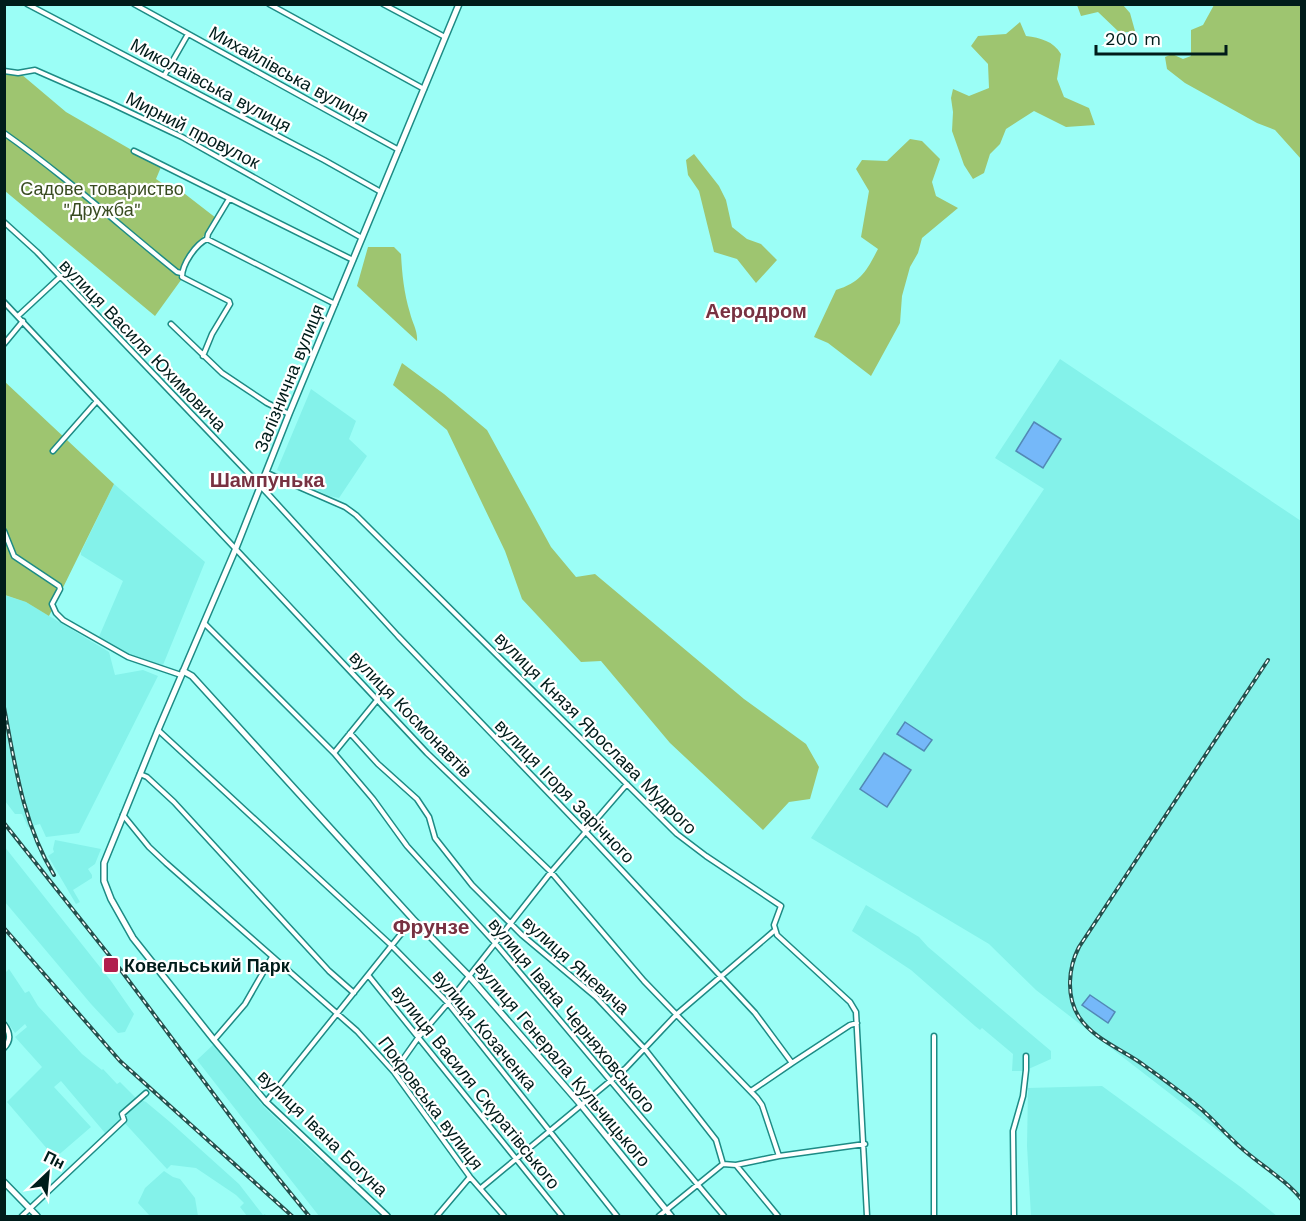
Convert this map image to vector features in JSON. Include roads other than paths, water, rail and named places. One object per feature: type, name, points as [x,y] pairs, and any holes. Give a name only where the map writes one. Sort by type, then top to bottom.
[{"type":"street","name":"Миколаївська вулиця","points":[[27,4],[381,192]]},
{"type":"street","name":"Михайлівська вулиця","points":[[134,4],[399,150]]},
{"type":"street","points":[[268,4],[424,89]]},
{"type":"street","points":[[383,4],[446,37]]},
{"type":"street","name":"Залізнична вулиця","points":[[104,862],[122,814],[236,548],[459,4]]},
{"type":"street","points":[[164,76],[188,34]]},
{"type":"street","name":"Мирний провулок","points":[[4,71],[18,73],[35,70],[182,136],[362,238]]},
{"type":"street","points":[[4,133],[86,195],[112,220],[181,273],[186,280],[229,301],[230,304],[212,334],[203,356]]},
{"type":"street","points":[[134,151],[353,260]]},
{"type":"street","points":[[181,273],[197,247],[207,239],[229,199]]},
{"type":"street","name":"вулиця Василя Юхимовича","points":[[4,222],[37,252],[261,487]]},
{"type":"street","points":[[207,239],[335,304]]},
{"type":"street","points":[[18,316],[60,277]]},
{"type":"street","name":"вулиця Космонавтів","points":[[4,302],[427,753],[551,872],[644,981],[750,1091],[762,1105],[779,1156]]},
{"type":"street","points":[[4,344],[23,321]]},
{"type":"street","points":[[171,324],[222,373],[267,403],[289,414]]},
{"type":"street","points":[[53,451],[97,401]]},
{"type":"street","name":"вулиця Князя Ярослава Мудрого","points":[[267,473],[345,507],[356,515],[691,845],[781,906],[775,918],[774,931]]},
{"type":"street","name":"вулиця Ігоря Зарічного","points":[[261,487],[398,636],[721,976],[755,1013],[792,1063]]},
{"type":"street","points":[[4,531],[14,556],[59,586],[60,590],[52,604],[56,613],[63,620],[128,657],[182,673]]},
{"type":"street","name":"вулиця Івана Черняховського","points":[[203,623],[213,630],[334,753],[373,799],[407,846],[495,944],[723,1216]]},
{"type":"street","name":"вулиця Генерала Кульчицького","points":[[182,673],[192,676],[413,919],[469,976],[581,1105],[671,1216]]},
{"type":"street","points":[[334,753],[378,699]]},
{"type":"street","name":"вулиця Козаченка","points":[[158,730],[391,945],[448,1003],[616,1216]]},
{"type":"street","name":"вулиця Яневича","points":[[350,733],[378,764],[417,799],[429,818],[435,838],[472,885],[510,924],[597,998],[644,1048],[716,1140],[723,1164]]},
{"type":"street","points":[[139,774],[147,777],[174,802],[329,970],[354,993]]},
{"type":"street","points":[[394,1072],[418,1038],[551,872],[627,783]]},
{"type":"street","name":"Покровська вулиця","points":[[122,814],[166,863],[370,1044],[394,1072],[470,1177],[504,1216]]},
{"type":"street","name":"вулиця Івана Богуна","points":[[104,862],[104,881],[111,899],[133,938],[214,1040],[266,1102],[387,1216]]},
{"type":"street","points":[[266,1102],[413,919]]},
{"type":"street","points":[[481,1188],[626,1068],[678,1014],[774,931],[850,1002],[856,1012],[865,1144],[867,1216]]},
{"type":"street","points":[[214,1040],[245,1004],[272,957]]},
{"type":"street","name":"вулиця Василя Скуратівського","points":[[368,975],[562,1216]]},
{"type":"street","points":[[750,1091],[850,1025],[857,1023]]},
{"type":"street","points":[[4,1024],[9,1030],[10,1038],[4,1048]]},
{"type":"street","points":[[934,1036],[934,1216]]},
{"type":"street","points":[[1014,1216],[1014,1131],[1023,1096],[1026,1056]]},
{"type":"street","points":[[22,1216],[124,1120],[122,1114],[146,1093]]},
{"type":"street","points":[[659,1216],[723,1164],[736,1165],[779,1156],[865,1144]]},
{"type":"street","points":[[736,1165],[778,1216]]},
{"type":"street","points":[[437,1216],[470,1177]]},
{"type":"street","points":[[4,1182],[37,1216]]},
{"type":"railway","points":[[1268,660],[1079,947],[1071,973],[1070,992],[1075,1009],[1085,1025],[1187,1097],[1240,1147],[1283,1181],[1302,1200]]},
{"type":"railway","points":[[4,707],[16,772],[27,815],[43,856],[54,875]]},
{"type":"railway","points":[[4,823],[120,969],[257,1152],[309,1216]]},
{"type":"railway","points":[[4,928],[120,1061],[292,1216]]},
{"type":"place","name":"Ковельський Парк","points":[[111,965]]},
{"type":"district","name":"Аеродром","points":[[756,311]]},
{"type":"district","name":"Шампунька","points":[[267,480]]},
{"type":"district","name":"Фрунзе","points":[[431,926]]},
{"type":"park label","name":"Садове товариство \"Дружба\"","points":[[102,198]]}]
